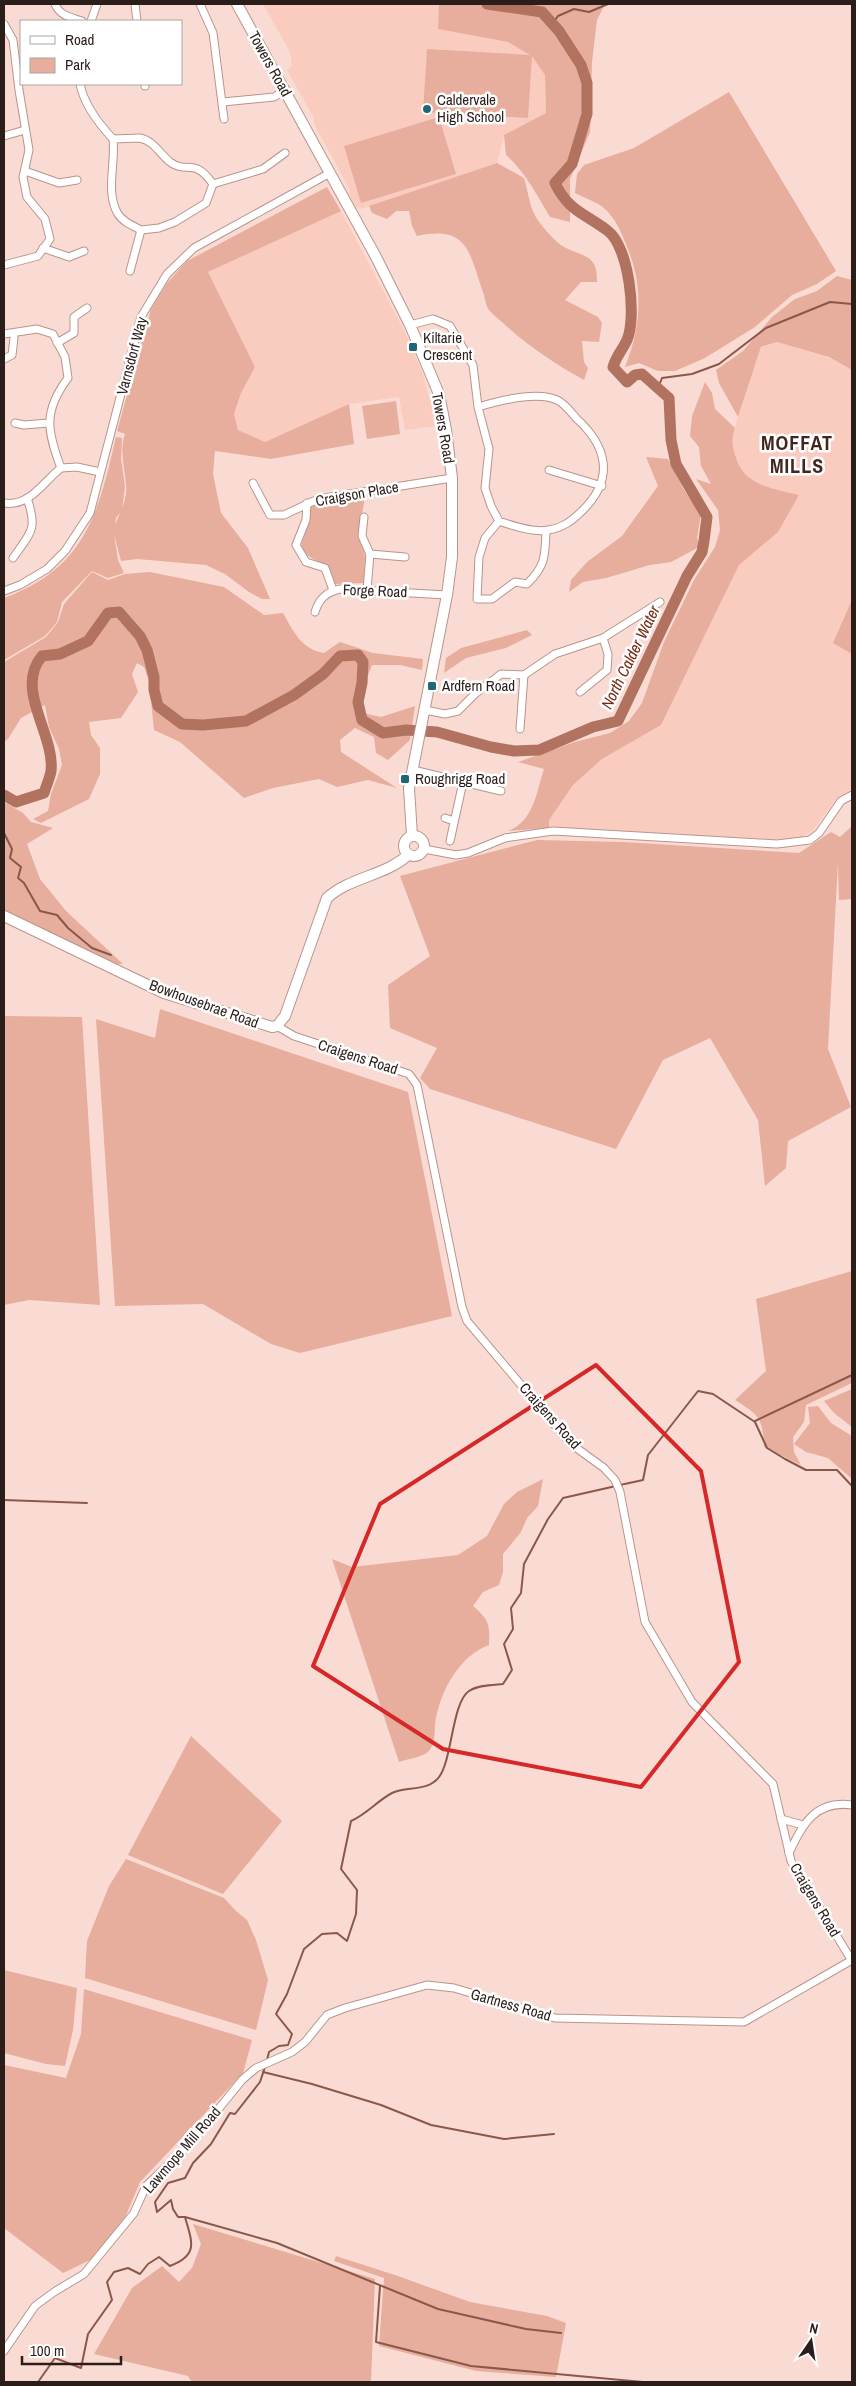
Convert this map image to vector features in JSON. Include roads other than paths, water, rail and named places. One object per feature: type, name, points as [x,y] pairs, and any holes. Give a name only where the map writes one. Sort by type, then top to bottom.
[{"type":"street","points":[[55,4],[62,15],[79,20]]},
{"type":"street","points":[[91,20],[97,4]]},
{"type":"street","points":[[135,4],[138,20]]},
{"type":"street","points":[[200,4],[213,33],[224,119]]},
{"type":"street","name":"Towers Road","points":[[237,4],[330,173],[410,325],[439,394],[452,478],[452,557],[447,595],[418,739],[409,796],[412,836]]},
{"type":"street","points":[[4,24],[13,40],[25,130],[30,150],[23,177],[27,197],[45,219],[50,239],[38,256],[4,265]]},
{"type":"street","points":[[80,85],[91,111],[113,139],[115,154],[112,190],[114,206],[118,215],[141,230],[159,228],[175,222],[206,203],[213,184]]},
{"type":"street","points":[[222,102],[274,97],[284,92]]},
{"type":"street","points":[[4,136],[25,130]]},
{"type":"street","points":[[113,139],[147,139],[171,162],[196,167],[204,171],[213,184]]},
{"type":"street","points":[[213,184],[263,169],[285,153]]},
{"type":"street","points":[[25,171],[59,183],[77,180]]},
{"type":"street","name":"Varnsdorf Way","points":[[4,591],[20,585],[47,569],[65,551],[90,513],[141,317],[153,294],[167,274],[194,248],[330,173]]},
{"type":"street","points":[[130,271],[141,230]]},
{"type":"street","points":[[44,248],[69,257],[84,251]]},
{"type":"street","points":[[57,343],[74,334],[74,317],[87,308]]},
{"type":"street","points":[[410,325],[433,319],[450,326],[473,365],[478,407],[489,449],[485,488],[491,506],[499,521],[546,531],[567,525],[591,502],[602,486],[603,462],[600,446],[584,425],[557,400],[539,396],[493,402],[478,407]]},
{"type":"street","points":[[4,334],[37,329],[52,334],[65,357],[68,378],[56,393],[49,423],[50,440],[61,468]]},
{"type":"street","points":[[4,359],[12,355],[14,338]]},
{"type":"street","points":[[15,423],[24,425],[49,423]]},
{"type":"street","points":[[4,503],[12,504],[35,494],[61,468],[77,467],[100,472]]},
{"type":"street","points":[[549,470],[602,486]]},
{"type":"street","name":"Craigson Place","points":[[253,483],[270,515],[284,515],[307,503],[452,478]]},
{"type":"street","points":[[13,558],[34,528],[33,514],[27,498]]},
{"type":"street","points":[[307,503],[306,520],[296,545],[306,562],[325,568],[333,590]]},
{"type":"street","points":[[364,517],[362,536],[370,554],[366,590]]},
{"type":"street","points":[[499,521],[484,538],[479,557],[477,599],[492,598],[515,582],[527,584],[539,573],[545,555],[546,531]]},
{"type":"street","points":[[370,554],[405,557]]},
{"type":"street","name":"Forge Road","points":[[315,612],[318,601],[333,590],[447,595]]},
{"type":"street","points":[[425,710],[445,714],[458,710],[474,694],[501,674],[524,675],[555,654],[603,638],[660,602]]},
{"type":"street","points":[[580,692],[607,670],[608,654],[603,638]]},
{"type":"street","points":[[520,729],[524,675]]},
{"type":"street","points":[[413,770],[501,791]]},
{"type":"street","points":[[450,841],[463,782]]},
{"type":"street","points":[[424,849],[456,855],[468,853],[506,838],[553,831],[778,844],[798,843],[810,840],[819,832],[841,801],[852,795]]},
{"type":"street","points":[[445,818],[454,821]]},
{"type":"street","points":[[412,836],[422,839],[424,849],[418,856],[408,855],[404,846],[406,840],[412,836]]},
{"type":"street","name":"Bowhousebrae Road","points":[[4,916],[164,992],[265,1026],[278,1026],[285,1016],[327,898],[336,890],[398,865],[408,855]]},
{"type":"street","name":"Craigens Road","points":[[278,1026],[294,1036],[409,1074],[417,1085],[462,1307],[467,1321],[571,1444],[604,1468],[615,1480],[620,1492],[645,1622],[692,1702],[773,1784],[791,1861],[852,1961]]},
{"type":"street","points":[[789,1854],[803,1825],[820,1809],[842,1803],[852,1805]]},
{"type":"street","points":[[781,1819],[803,1825]]},
{"type":"street","name":"Gartness Road","points":[[242,2080],[256,2068],[292,2052],[305,2042],[327,2015],[345,2008],[427,1985],[454,1988],[555,2018],[744,2022],[852,1961]]},
{"type":"street","name":"Lawmope Mill Road","points":[[4,2351],[35,2306],[84,2274],[134,2213],[146,2186],[192,2142],[242,2080]]},
{"type":"waterway","name":"North Calder Water","points":[[4,795],[16,802],[44,793],[51,771],[51,757],[34,697],[32,683],[35,669],[42,656],[60,654],[88,641],[108,613],[119,612],[140,636],[147,650],[154,677],[154,690],[158,706],[182,724],[203,725],[246,721],[294,695],[323,674],[340,656],[358,655],[363,662],[362,683],[358,702],[362,720],[383,733],[406,730],[437,732],[491,747],[514,751],[539,750],[593,727],[618,721],[687,576],[702,552],[707,517],[676,464],[671,440],[669,398],[642,374],[635,375],[627,382],[613,367],[627,340],[631,316],[629,283],[621,252],[615,239],[608,231],[572,206],[555,183],[572,164],[587,114],[587,83],[581,65],[559,31],[542,12],[487,4]]},
{"type":"waterway","points":[[552,24],[558,16],[574,9],[589,12],[608,4]]},
{"type":"waterway","points":[[658,388],[662,378],[692,374],[719,364],[766,328],[830,302],[852,304]]},
{"type":"waterway","points":[[4,833],[12,849],[10,858],[21,867],[18,878],[24,883],[40,911],[57,915],[68,928],[92,948],[111,955]]},
{"type":"waterway","points":[[755,1421],[852,1375]]},
{"type":"waterway","points":[[620,1485],[643,1480],[648,1455],[698,1391],[713,1394],[755,1422],[767,1448],[806,1470],[837,1470],[852,1486]]},
{"type":"waterway","points":[[267,2060],[269,2052],[279,2046],[288,2045],[292,2034],[276,2014],[287,1994],[304,1949],[322,1934],[337,1933],[347,1941],[356,1914],[357,1890],[341,1869],[351,1821],[392,1793],[429,1785],[439,1777],[447,1758],[455,1719],[463,1697],[469,1691],[477,1688],[503,1684],[512,1670],[504,1644],[513,1629],[511,1608],[521,1593],[524,1564],[548,1519],[563,1498],[616,1486]]},
{"type":"waterway","points":[[4,1500],[87,1503]]},
{"type":"waterway","points":[[38,2382],[55,2358],[81,2368],[88,2334],[112,2300],[107,2282],[114,2272],[128,2268],[140,2274],[148,2264],[159,2257],[170,2266],[186,2257],[191,2247],[191,2241],[185,2217],[178,2217],[173,2209],[171,2200],[157,2212],[155,2202],[168,2183],[185,2178],[193,2163],[211,2144],[230,2113],[235,2114],[260,2082],[265,2067]]},
{"type":"waterway","points":[[263,2072],[312,2084],[381,2105],[431,2125],[504,2139],[554,2134]]},
{"type":"waterway","points":[[185,2217],[277,2243],[438,2309],[526,2329],[561,2333]]},
{"type":"waterway","points":[[380,2286],[376,2342],[471,2366],[643,2382]]},
{"type":"place","name":"Caldervale High School","points":[[427,109]]},
{"type":"place","name":"Kiltarie Crescent","points":[[413,347]]},
{"type":"place","name":"Ardfern Road","points":[[432,686]]},
{"type":"place","name":"Roughrigg Road","points":[[405,779]]},
{"type":"district","name":"MOFFAT MILLS","points":[[797,454]]}]
